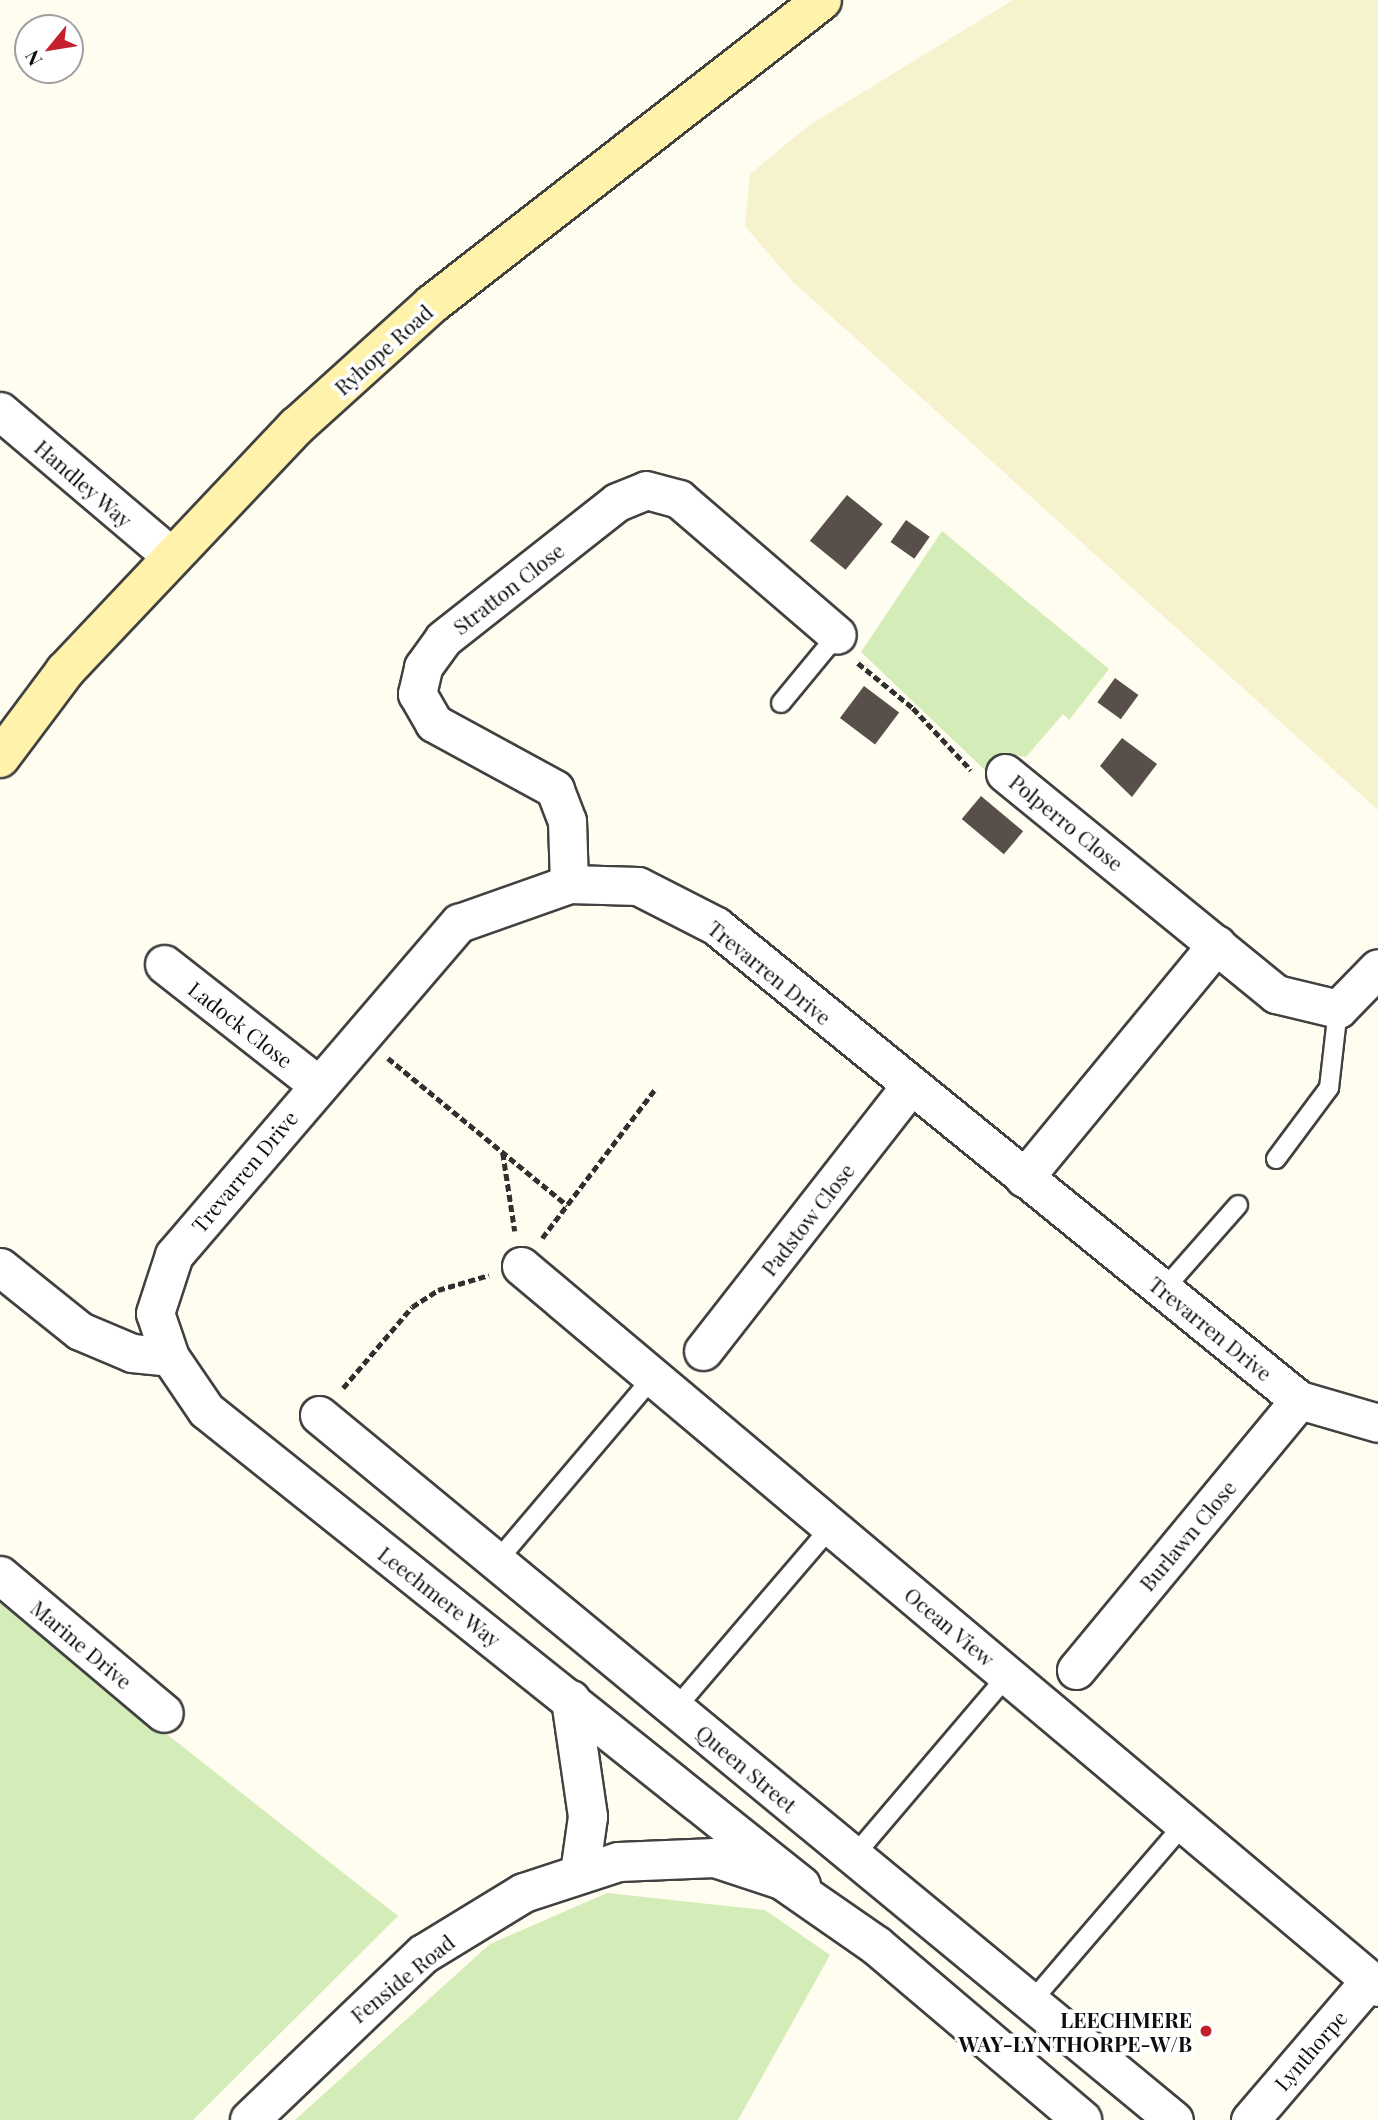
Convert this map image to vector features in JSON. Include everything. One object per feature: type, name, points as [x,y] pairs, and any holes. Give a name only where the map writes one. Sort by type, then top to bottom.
[{"type":"main road","name":"Ryhope Road","points":[[0,758],[65,671],[170,555],[432,304],[822,0]]},
{"type":"street","name":"Handley Way","points":[[0,411],[170,555]]},
{"type":"street","name":"Stratton Close","points":[[569,884],[567,821],[555,789],[434,723],[418,694],[423,667],[443,639],[617,502],[646,490],[679,499],[837,635]]},
{"type":"street","name":"Polperro Close","points":[[1005,772],[1276,994],[1338,1009]]},
{"type":"street","name":"Trevarren Drive","points":[[170,1357],[155,1313],[174,1255],[317,1084],[459,923],[569,884],[638,886],[716,926],[1298,1400],[1378,1423]]},
{"type":"street","points":[[1024,1178],[1217,944]]},
{"type":"street","name":"Ladock Close","points":[[164,964],[317,1084]]},
{"type":"street","points":[[1338,1009],[1378,968]]},
{"type":"street","name":"Padstow Close","points":[[703,1351],[910,1086]]},
{"type":"street","name":"Ocean View","points":[[521,1266],[1374,1984]]},
{"type":"street","points":[[0,1267],[80,1331],[132,1353],[170,1357]]},
{"type":"street","name":"Leechmere Way","points":[[170,1357],[206,1410],[877,1946]]},
{"type":"street","name":"Burlawn Close","points":[[1076,1670],[1298,1400]]},
{"type":"street","name":"Queen Street","points":[[319,1416],[1174,2120]]},
{"type":"street","name":"Marine Drive","points":[[0,1575],[164,1713]]},
{"type":"street","points":[[571,1700],[588,1817],[579,1873]]},
{"type":"street","name":"Fenside Road","points":[[250,2120],[424,1954],[524,1893],[619,1862],[715,1858],[782,1880],[877,1946],[1082,2120]]},
{"type":"street","name":"Lynthorpe","points":[[1250,2120],[1374,1984]]},
{"type":"lane","points":[[781,703],[837,635]]},
{"type":"lane","points":[[1276,1159],[1329,1088],[1338,1009]]},
{"type":"lane","points":[[1164,1289],[1238,1205]]},
{"type":"lane","points":[[497,1561],[654,1376]]},
{"type":"lane","points":[[675,1709],[831,1527]]},
{"type":"lane","points":[[853,1857],[1008,1675]]},
{"type":"lane","points":[[1031,2002],[1184,1824]]},
{"type":"path","name":"Polperro Close","points":[[837,635],[847,654],[913,708],[943,746],[991,787],[1005,772]]},
{"type":"path","points":[[360,1035],[567,1205]]},
{"type":"path","points":[[319,1416],[412,1307],[438,1290],[521,1266],[656,1088]]},
{"type":"path","points":[[502,1152],[521,1266]]},
{"type":"shaded area","points":[[1013,0],[1378,0],[1378,810],[792,281],[745,226],[750,174],[808,126]]},
{"type":"green space","points":[[942,531],[1109,669],[1069,720],[1063,714],[1026,757],[1006,754],[988,773],[861,652]]},
{"type":"green space","points":[[0,1603],[398,1916],[193,2120],[0,2120]]},
{"type":"green space","points":[[607,1893],[765,1910],[830,1955],[738,2120],[295,2120],[490,1944]]},
{"type":"building","points":[[847,495],[883,524],[846,570],[810,541]]},
{"type":"building","points":[[906,520],[930,537],[914,559],[891,542]]},
{"type":"building","points":[[1115,678],[1138,695],[1121,719],[1097,702]]},
{"type":"building","points":[[864,686],[899,712],[875,744],[840,718]]},
{"type":"building","points":[[1122,738],[1157,764],[1132,797],[1100,766]]},
{"type":"building","points":[[981,796],[1023,831],[1004,854],[962,819]]},
{"type":"place","name":"LEECHMERE WAY-LYNTHORPE-W/B","points":[[1206,2031]]}]
